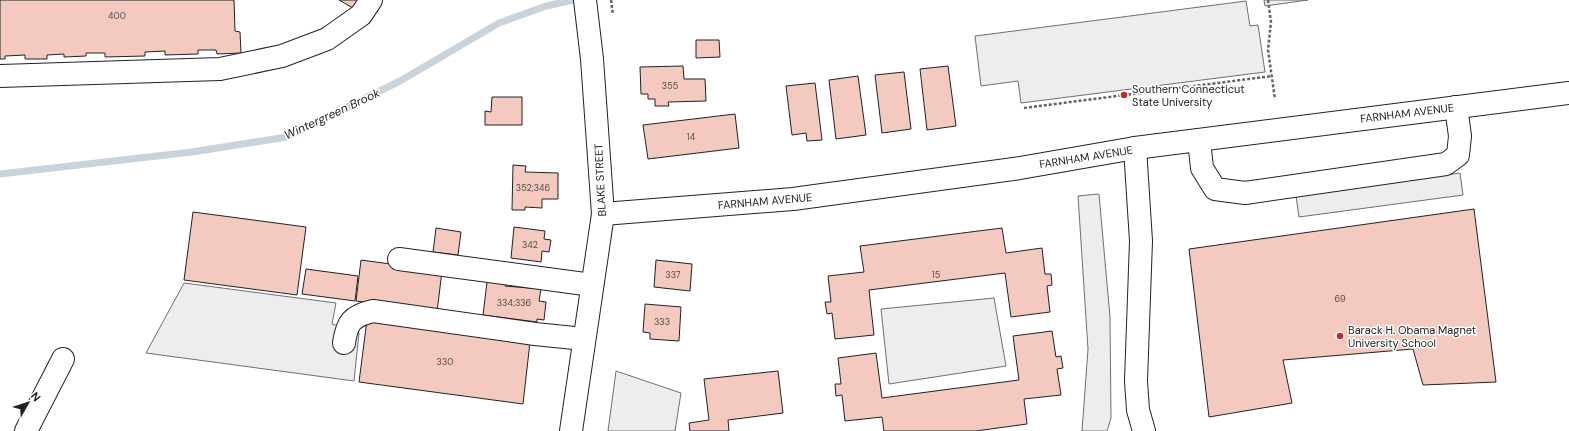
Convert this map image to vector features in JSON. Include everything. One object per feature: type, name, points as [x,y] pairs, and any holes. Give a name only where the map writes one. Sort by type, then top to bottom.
[{"type":"street","points":[[0,76],[220,69],[282,56],[327,39],[361,15],[371,0]]},
{"type":"street","name":"BLAKE STREET","points":[[571,431],[603,214],[592,59],[586,0]]},
{"type":"street","name":"FARNHAM AVENUE","points":[[603,214],[793,199],[1020,168],[1135,148],[1569,93]]},
{"type":"street","points":[[1199,140],[1202,168],[1215,189],[1245,193],[1446,164],[1458,155],[1460,136],[1456,107]]},
{"type":"street","points":[[1135,148],[1141,241],[1136,382],[1138,410],[1144,431]]},
{"type":"street","points":[[399,259],[592,286]]},
{"type":"street","points":[[344,343],[346,329],[351,321],[359,314],[373,310],[535,334],[584,339]]},
{"type":"street","points":[[26,431],[63,359]]},
{"type":"path","points":[[611,0],[613,16]]},
{"type":"path","points":[[1268,0],[1271,22],[1268,50],[1275,99]]},
{"type":"path","points":[[1024,108],[1272,76]]},
{"type":"shaded area","points":[[1264,0],[1308,0],[1265,6]]},
{"type":"shaded area","points":[[1246,1],[1250,26],[1258,25],[1265,72],[1021,103],[1018,81],[981,86],[975,36]]},
{"type":"shaded area","points":[[1460,173],[1463,195],[1299,217],[1296,196]]},
{"type":"shaded area","points":[[1099,194],[1110,317],[1111,418],[1107,431],[1082,431],[1088,349],[1078,196]]},
{"type":"shaded area","points":[[184,283],[336,303],[332,324],[359,333],[354,381],[146,353]]},
{"type":"shaded area","points":[[994,298],[1006,366],[889,384],[881,309]]},
{"type":"shaded area","points":[[616,371],[681,393],[675,431],[608,431]]},
{"type":"building","points":[[0,0],[234,0],[235,31],[240,32],[241,53],[217,54],[216,50],[198,50],[198,54],[165,55],[165,51],[145,52],[145,56],[105,57],[105,53],[86,53],[86,56],[64,57],[64,54],[47,55],[47,59],[25,59],[25,55],[5,56],[5,59],[0,59]]},
{"type":"building","points":[[339,0],[358,0],[353,8]]},
{"type":"building","points":[[696,40],[719,40],[720,57],[696,58]]},
{"type":"building","points":[[683,66],[684,79],[705,79],[706,101],[668,102],[669,106],[655,106],[655,99],[648,99],[648,94],[641,94],[640,67]]},
{"type":"building","points":[[948,66],[956,126],[927,130],[920,69]]},
{"type":"building","points":[[904,72],[911,129],[882,133],[875,75]]},
{"type":"building","points":[[858,76],[866,135],[836,139],[829,80]]},
{"type":"building","points":[[815,83],[822,140],[807,141],[806,133],[792,135],[786,86]]},
{"type":"building","points":[[492,97],[522,97],[522,125],[485,125],[485,111],[491,112]]},
{"type":"building","points":[[735,114],[739,148],[648,159],[643,125]]},
{"type":"building","points":[[513,165],[526,166],[525,172],[558,173],[558,199],[542,199],[542,208],[525,207],[525,210],[512,210]]},
{"type":"building","points":[[1474,209],[1496,382],[1423,385],[1413,349],[1283,360],[1292,403],[1209,417],[1189,249]]},
{"type":"building","points":[[193,212],[306,227],[297,295],[184,280]]},
{"type":"building","points":[[514,227],[545,231],[544,239],[551,240],[549,252],[542,251],[541,262],[511,258]]},
{"type":"building","points":[[436,228],[461,232],[458,255],[433,252]]},
{"type":"building","points":[[1002,228],[1006,253],[1042,248],[1045,274],[1051,274],[1052,285],[1047,286],[1050,312],[1011,317],[1005,273],[869,290],[874,335],[835,339],[832,313],[827,314],[825,302],[831,302],[828,276],[864,272],[860,246]]},
{"type":"building","points":[[361,260],[442,271],[437,312],[356,301]]},
{"type":"building","points":[[656,260],[692,264],[690,291],[654,287]]},
{"type":"building","points":[[306,269],[358,276],[355,301],[302,294]]},
{"type":"building","points":[[487,282],[506,284],[505,286],[541,289],[539,301],[546,302],[544,320],[537,319],[537,322],[483,315]]},
{"type":"building","points":[[645,304],[681,307],[679,341],[650,339],[650,333],[643,332]]},
{"type":"building","points":[[367,320],[530,342],[523,404],[359,382]]},
{"type":"building","points":[[1052,331],[1056,357],[1061,356],[1063,368],[1057,369],[1061,395],[1024,399],[1027,424],[976,431],[884,431],[882,417],[845,421],[842,395],[836,396],[835,384],[841,384],[838,358],[876,353],[882,398],[1019,380],[1013,336]]},
{"type":"building","points":[[778,371],[783,413],[728,420],[729,431],[690,431],[689,423],[709,420],[704,379]]},
{"type":"waterway","name":"Wintergreen Brook","points":[[0,174],[192,152],[287,137],[400,81],[499,23],[546,6],[573,0]]},
{"type":"place","name":"Southern Connecticut State University","points":[[1124,95]]},
{"type":"place","name":"Barack H. Obama Magnet University School","points":[[1340,336]]}]
